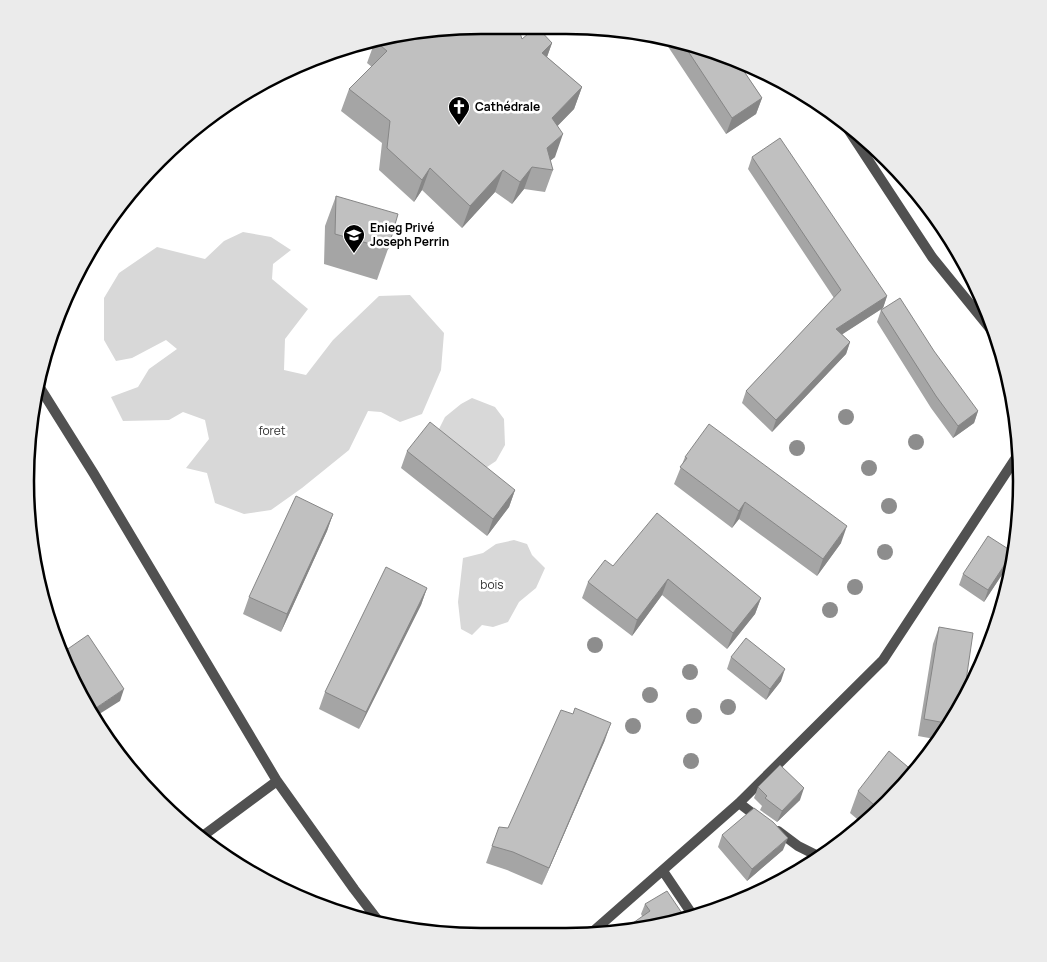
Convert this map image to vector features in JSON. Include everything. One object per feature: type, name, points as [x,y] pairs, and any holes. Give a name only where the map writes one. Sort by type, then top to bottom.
[{"type":"street","points":[[855,140],[932,257],[983,320]]},
{"type":"street","points":[[43,391],[277,781],[374,915]]},
{"type":"street","points":[[599,927],[739,803],[883,660],[1012,463]]},
{"type":"street","points":[[206,834],[277,781]]},
{"type":"street","points":[[739,803],[798,846],[813,854]]},
{"type":"street","points":[[663,871],[690,911]]},
{"type":"green space","name":"foret","points":[[243,232],[271,237],[291,250],[273,264],[272,279],[308,309],[285,339],[284,370],[306,375],[333,340],[379,296],[410,295],[444,333],[441,370],[422,414],[400,422],[381,412],[368,411],[349,450],[271,510],[244,514],[215,503],[207,473],[186,468],[209,439],[205,420],[183,412],[169,420],[123,421],[111,397],[138,387],[149,369],[177,349],[166,340],[132,358],[116,361],[104,340],[104,298],[119,273],[157,247],[205,259],[224,241]]},
{"type":"green space","points":[[472,398],[495,407],[504,419],[505,445],[496,461],[481,471],[436,435],[445,417]]},
{"type":"green space","name":"bois","points":[[514,540],[527,544],[532,555],[545,568],[536,588],[519,602],[508,622],[493,627],[482,625],[472,635],[461,629],[458,602],[463,558],[483,553],[496,544]]},
{"type":"building","name":"Cathédrale","points":[[520,34],[522,39],[528,34],[544,34],[552,43],[542,53],[582,87],[552,118],[563,134],[547,148],[553,170],[532,167],[520,182],[503,170],[470,206],[430,168],[422,180],[387,148],[390,121],[349,89],[387,51],[380,45],[423,38],[452,35]]},
{"type":"building","points":[[688,51],[710,57],[744,71],[762,98],[732,118]]},
{"type":"building","points":[[780,138],[887,296],[836,329],[850,342],[776,420],[746,391],[841,290],[752,157]]},
{"type":"building","points":[[336,196],[398,214],[388,249],[335,234]]},
{"type":"building","points":[[900,298],[934,351],[978,411],[958,426],[936,396],[881,310]]},
{"type":"building","points":[[430,422],[515,490],[493,519],[407,451]]},
{"type":"building","points":[[709,424],[847,526],[823,559],[745,502],[739,511],[680,467]]},
{"type":"building","points":[[296,496],[333,514],[287,614],[249,597]]},
{"type":"building","points":[[657,513],[761,598],[733,633],[668,579],[637,620],[588,582],[605,560],[613,566]]},
{"type":"building","points":[[988,536],[1008,549],[1006,563],[988,590],[963,574]]},
{"type":"building","points":[[386,567],[427,588],[366,712],[325,692]]},
{"type":"building","points":[[939,627],[973,633],[966,681],[953,705],[942,722],[924,719]]},
{"type":"building","points":[[88,635],[124,689],[96,708],[67,649]]},
{"type":"building","points":[[746,638],[785,669],[770,689],[731,657]]},
{"type":"building","points":[[575,708],[611,723],[549,868],[513,852],[492,846],[499,827],[508,828],[561,710],[573,714]]},
{"type":"building","points":[[889,751],[909,768],[874,805],[858,791]]},
{"type":"building","points":[[780,765],[804,788],[782,811],[765,798],[767,796],[758,787]]},
{"type":"building","points":[[754,808],[773,822],[788,838],[752,869],[722,835]]},
{"type":"building","points":[[667,891],[682,913],[633,923],[650,911],[645,904]]},
{"type":"place","name":"Cathédrale","points":[[459,126]]},
{"type":"place","name":"Enieg Privé Joseph Perrin","points":[[354,254]]}]
